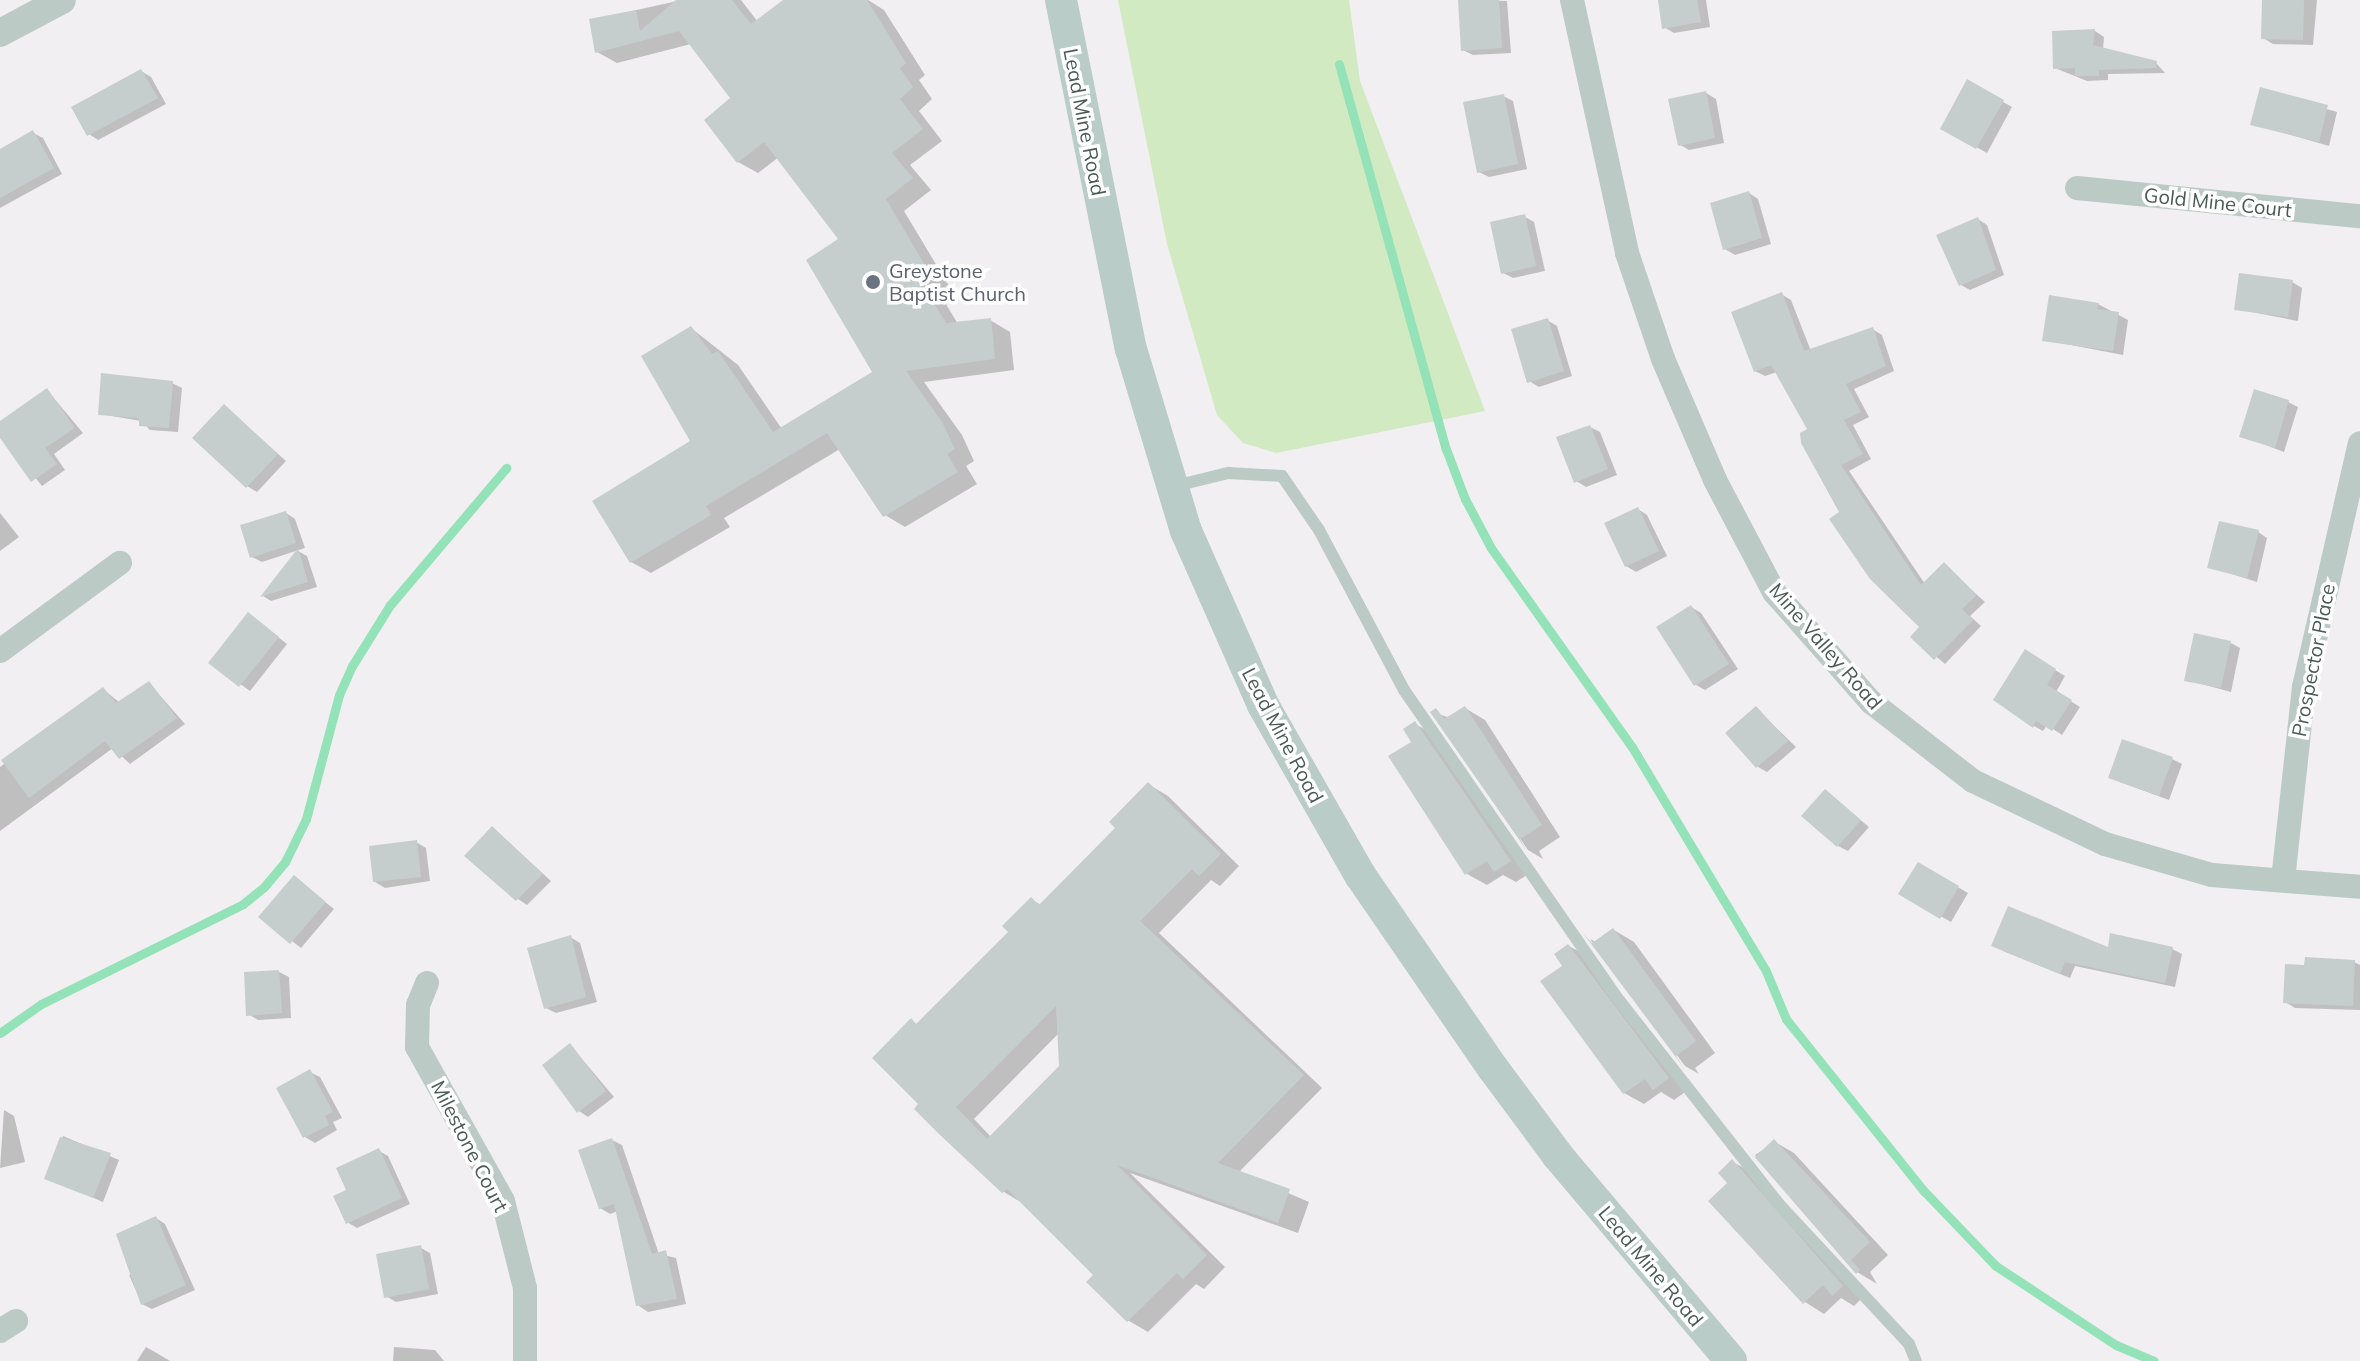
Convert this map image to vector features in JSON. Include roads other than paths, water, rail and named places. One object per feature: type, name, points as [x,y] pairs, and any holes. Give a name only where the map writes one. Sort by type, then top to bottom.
[{"type":"main road","name":"Lead Mine Road","points":[[1061,0],[1131,349],[1186,531],[1263,705],[1360,875],[1558,1156],[1731,1361]]},
{"type":"street","points":[[0,33],[62,0]]},
{"type":"street","name":"Mine Valley Road","points":[[1572,0],[1627,253],[1663,359],[1709,467],[1774,592],[1871,702],[1973,781],[2105,844],[2212,875],[2360,887]]},
{"type":"street","name":"Gold Mine Court","points":[[2077,188],[2360,216]]},
{"type":"street","name":"Prospector Place","points":[[2283,880],[2304,687],[2360,443]]},
{"type":"street","points":[[0,651],[120,563]]},
{"type":"street","name":"Milestone Court","points":[[427,983],[418,1005],[417,1047],[503,1201],[525,1288],[525,1361]]},
{"type":"lane","points":[[1173,487],[1228,473],[1282,476],[1319,530],[1404,690],[1597,969],[1778,1203],[1909,1344],[1916,1361]]},
{"type":"waterway","points":[[1339,64],[1446,449],[1465,499],[1491,548],[1632,747],[1766,971],[1786,1019],[1924,1191],[1996,1266],[2116,1345],[2154,1361]]},
{"type":"waterway","points":[[0,1033],[41,1004],[243,904],[264,887],[285,862],[306,819],[339,695],[352,666],[390,605],[506,468]]},
{"type":"place","name":"Greystone Baptist Church","points":[[873,282]]}]
